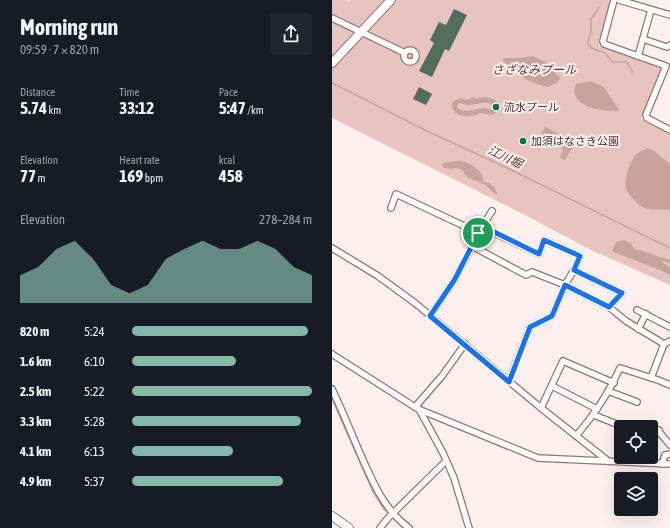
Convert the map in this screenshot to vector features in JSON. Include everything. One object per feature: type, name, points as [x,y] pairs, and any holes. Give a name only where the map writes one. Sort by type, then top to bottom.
[{"type":"main road","points":[[332,63],[391,0]]},
{"type":"main road","points":[[332,516],[349,528]]},
{"type":"street","points":[[614,0],[603,41],[604,44],[666,66],[646,115],[647,118],[670,130]]},
{"type":"street","points":[[618,0],[670,15]]},
{"type":"street","points":[[638,56],[651,10]]},
{"type":"street","points":[[332,18],[405,53]]},
{"type":"street","points":[[643,40],[667,47],[670,45]]},
{"type":"street","points":[[391,208],[396,194],[478,233]]},
{"type":"street","points":[[430,316],[455,279],[478,233],[492,211]]},
{"type":"street","points":[[482,226],[539,254],[544,240],[580,256],[565,285],[552,316],[530,327],[509,382]]},
{"type":"street","points":[[472,246],[526,275],[532,272],[565,285],[609,307],[626,321],[664,344]]},
{"type":"street","points":[[332,248],[378,276],[465,344],[509,382],[609,461]]},
{"type":"street","points":[[574,270],[622,293],[609,307]]},
{"type":"street","points":[[637,310],[670,327]]},
{"type":"street","points":[[638,329],[646,314]]},
{"type":"street","points":[[651,378],[664,344],[670,341]]},
{"type":"street","points":[[417,408],[465,344]]},
{"type":"street","points":[[332,354],[417,408],[538,458],[670,464]]},
{"type":"street","points":[[541,408],[563,361],[614,383]]},
{"type":"street","points":[[576,436],[594,415],[614,383],[620,368],[669,383]]},
{"type":"street","points":[[552,386],[597,409]]},
{"type":"street","points":[[332,389],[382,500],[393,514],[409,528]]},
{"type":"street","points":[[608,392],[637,402]]},
{"type":"street","points":[[417,408],[454,478],[469,528]]},
{"type":"street","points":[[594,415],[614,423]]},
{"type":"street","points":[[660,430],[660,433],[670,445]]},
{"type":"street","points":[[662,464],[665,456],[670,454]]},
{"type":"street","points":[[380,528],[446,461]]},
{"type":"shaded area","name":"加須はなさき公園","points":[[332,0],[611,0],[599,46],[662,67],[641,119],[670,134],[670,285],[591,250],[525,215],[332,118]]},
{"type":"water","name":"さざなみプール","points":[[533,56],[546,62],[561,78],[557,83],[548,87],[528,81],[512,70],[502,59]]},
{"type":"water","name":"さざなみプール","points":[[591,81],[604,87],[619,110],[618,111],[596,109],[581,103],[575,92],[576,84]]},
{"type":"water","name":"流水プール","points":[[475,97],[476,99],[492,98],[498,102],[499,110],[493,115],[480,113],[472,116],[458,115],[453,108],[452,103],[457,99],[462,98],[465,100]],"holes":[[[459,103],[469,105],[487,103],[493,105],[494,108],[491,110],[482,108],[466,111],[457,108]]]},
{"type":"water","points":[[545,127],[576,142],[565,160],[560,158],[563,150],[562,148],[540,137]]},
{"type":"water","points":[[648,148],[670,164],[670,210],[645,208],[638,204],[627,191],[626,176],[629,167],[638,153]]},
{"type":"water","points":[[457,161],[466,162],[478,170],[481,173],[484,182],[493,186],[497,194],[484,184],[468,178],[462,170],[456,168],[444,168],[442,165],[443,163]]},
{"type":"water","points":[[624,240],[630,243],[635,249],[670,260],[670,263],[662,262],[670,267],[670,275],[612,251],[616,242]]},
{"type":"building","points":[[454,9],[467,15],[449,51],[445,49],[432,77],[419,71],[434,43],[430,40],[439,22],[446,25]]},
{"type":"building","points":[[419,87],[432,94],[426,105],[413,99]]},
{"type":"waterway","points":[[599,7],[591,20],[588,44],[590,47],[606,54],[612,62],[627,62],[632,72]]},
{"type":"waterway","name":"江川堀","points":[[332,83],[427,131],[503,166],[670,248]]},
{"type":"waterway","points":[[332,399],[373,492],[384,509],[403,528]]},
{"type":"place","name":"流水プール","points":[[496,107]]},
{"type":"place","name":"加須はなさき公園","points":[[523,141]]},
{"type":"route","points":[[482,226],[539,254],[544,240],[580,256],[574,270],[622,293],[609,307],[565,285],[552,316],[530,327],[509,382],[430,316],[455,279],[478,233],[482,226]]}]
